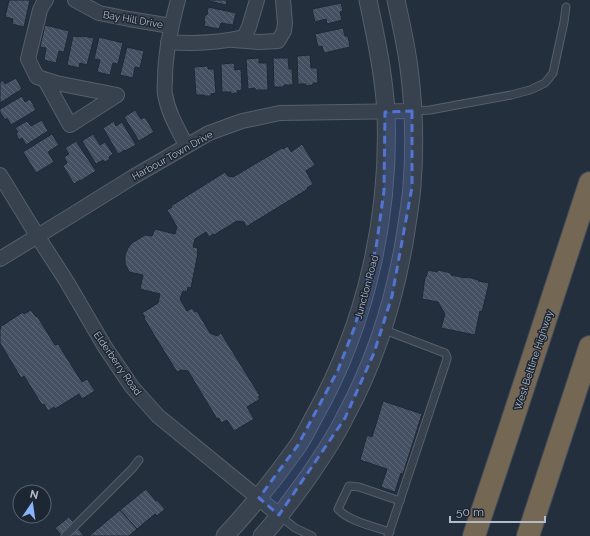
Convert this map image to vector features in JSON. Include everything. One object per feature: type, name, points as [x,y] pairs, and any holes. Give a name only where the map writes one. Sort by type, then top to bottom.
[{"type":"highway","name":"West Beltline Highway","points":[[474,536],[510,431],[590,183]]},
{"type":"highway","points":[[528,536],[590,347]]},
{"type":"street","points":[[44,80],[70,125],[117,95],[56,83],[37,77],[28,59],[40,10],[42,4],[46,0]]},
{"type":"street","name":"Bay Hill Drive","points":[[75,0],[97,6],[100,13],[171,26]]},
{"type":"street","points":[[178,0],[168,42],[164,93],[169,110],[186,145]]},
{"type":"street","points":[[232,40],[244,37],[249,28],[257,0]]},
{"type":"street","points":[[168,42],[186,43],[232,40],[259,42],[278,41],[284,30],[285,23],[283,0]]},
{"type":"street","name":"Junction Road","points":[[225,536],[259,498],[298,445],[322,402],[338,370],[355,326],[370,275],[380,219],[386,151],[386,112],[378,43],[368,0]]},
{"type":"street","points":[[262,536],[296,495],[321,458],[345,418],[362,383],[374,353],[394,289],[403,253],[412,187],[413,142],[409,69],[396,0]]},
{"type":"street","name":"Harbour Town Drive","points":[[0,259],[186,145],[209,133],[242,121],[280,113],[412,111]]},
{"type":"street","name":"Elderberry Road","points":[[0,175],[67,282],[105,347],[132,387],[158,416],[279,515]]},
{"type":"lane","points":[[412,111],[430,110],[511,95],[530,90],[545,83],[553,73],[566,7]]},
{"type":"lane","points":[[382,329],[445,353],[447,357],[445,367],[389,534],[342,514],[338,509],[349,486],[359,487],[400,501]]},
{"type":"lane","points":[[65,536],[132,469],[139,460]]},
{"type":"lane","points":[[279,515],[295,528],[312,536]]},
{"type":"highlighted area","points":[[412,111],[412,187],[392,296],[374,353],[345,418],[279,515],[259,498],[298,445],[338,370],[355,326],[376,248],[384,191],[385,112]]},
{"type":"building","points":[[9,0],[30,0],[24,27],[12,24],[13,19],[5,17]]},
{"type":"building","points":[[209,0],[227,0],[226,5]]},
{"type":"building","points":[[341,3],[343,11],[340,12],[342,20],[327,24],[326,19],[315,22],[312,9]]},
{"type":"building","points":[[208,7],[236,13],[233,25],[221,23],[219,29],[204,26],[205,15],[207,15]]},
{"type":"building","points":[[45,25],[69,31],[64,52],[59,51],[56,63],[44,60],[46,48],[40,47]]},
{"type":"building","points":[[343,28],[345,36],[348,36],[350,47],[324,53],[322,46],[318,47],[315,34]]},
{"type":"building","points":[[73,36],[94,38],[87,65],[80,63],[79,68],[67,65]]},
{"type":"building","points":[[99,37],[123,43],[118,64],[113,63],[110,75],[97,72],[100,60],[94,59]]},
{"type":"building","points":[[127,47],[144,51],[140,68],[135,67],[133,78],[120,75]]},
{"type":"building","points":[[310,55],[311,68],[317,68],[318,83],[313,83],[313,85],[306,86],[306,84],[298,84],[297,56]]},
{"type":"building","points":[[259,58],[259,63],[267,63],[268,90],[255,90],[255,88],[248,89],[246,59]]},
{"type":"building","points":[[273,58],[288,58],[289,69],[292,69],[293,85],[274,87]]},
{"type":"building","points":[[234,63],[235,70],[241,69],[242,90],[231,94],[231,92],[222,92],[221,64]]},
{"type":"building","points":[[208,66],[208,69],[214,69],[216,93],[211,94],[211,96],[196,95],[194,67]]},
{"type":"building","points":[[16,78],[22,89],[0,103],[0,82],[3,80],[5,84]]},
{"type":"building","points":[[22,96],[25,102],[30,99],[36,110],[11,125],[7,118],[5,120],[0,112],[0,109]]},
{"type":"building","points":[[135,110],[141,119],[145,117],[154,132],[139,141],[124,117]]},
{"type":"building","points":[[42,120],[48,131],[26,145],[22,138],[19,140],[16,134],[18,132],[15,128],[27,121],[31,126]]},
{"type":"building","points":[[114,121],[116,126],[122,122],[136,145],[118,154],[103,128]]},
{"type":"building","points":[[52,134],[59,145],[48,152],[54,162],[36,173],[23,152]]},
{"type":"building","points":[[93,134],[100,145],[105,142],[113,154],[109,157],[110,159],[105,162],[103,160],[96,164],[82,141]]},
{"type":"building","points":[[76,141],[96,171],[74,184],[63,166],[67,163],[64,157],[69,154],[65,148]]},
{"type":"building","points":[[302,144],[315,165],[306,171],[313,184],[307,188],[308,189],[246,227],[244,222],[237,221],[214,235],[213,234],[209,237],[206,232],[195,239],[193,247],[198,248],[198,253],[191,288],[188,287],[187,292],[183,291],[180,299],[187,311],[192,308],[195,312],[197,311],[210,333],[217,336],[221,333],[260,396],[258,397],[260,399],[247,407],[254,419],[234,431],[227,420],[221,423],[219,418],[217,419],[188,371],[181,370],[177,372],[154,335],[142,313],[158,303],[160,294],[140,289],[143,275],[129,272],[125,263],[125,255],[132,243],[145,235],[152,236],[155,229],[175,234],[177,227],[167,210],[225,172],[228,176],[233,177],[282,148],[283,149],[288,146],[291,152]]},
{"type":"building","points":[[428,270],[437,272],[438,270],[451,273],[451,275],[467,277],[489,283],[482,312],[480,311],[475,335],[441,328],[445,314],[438,302],[422,299],[425,277]]},
{"type":"building","points":[[31,310],[36,317],[37,316],[55,345],[58,344],[82,382],[87,379],[95,391],[82,399],[79,394],[55,409],[54,407],[48,411],[44,404],[42,405],[24,376],[21,378],[0,343],[0,327],[23,312],[24,314]]},
{"type":"building","points":[[383,401],[422,414],[403,474],[401,473],[395,492],[381,487],[387,469],[360,460],[367,435],[372,437]]},
{"type":"building","points":[[146,489],[165,509],[157,516],[155,514],[137,529],[120,510]]},
{"type":"building","points":[[120,510],[137,529],[129,536],[89,536]]},
{"type":"building","points":[[69,517],[84,536],[62,536],[55,528]]}]
